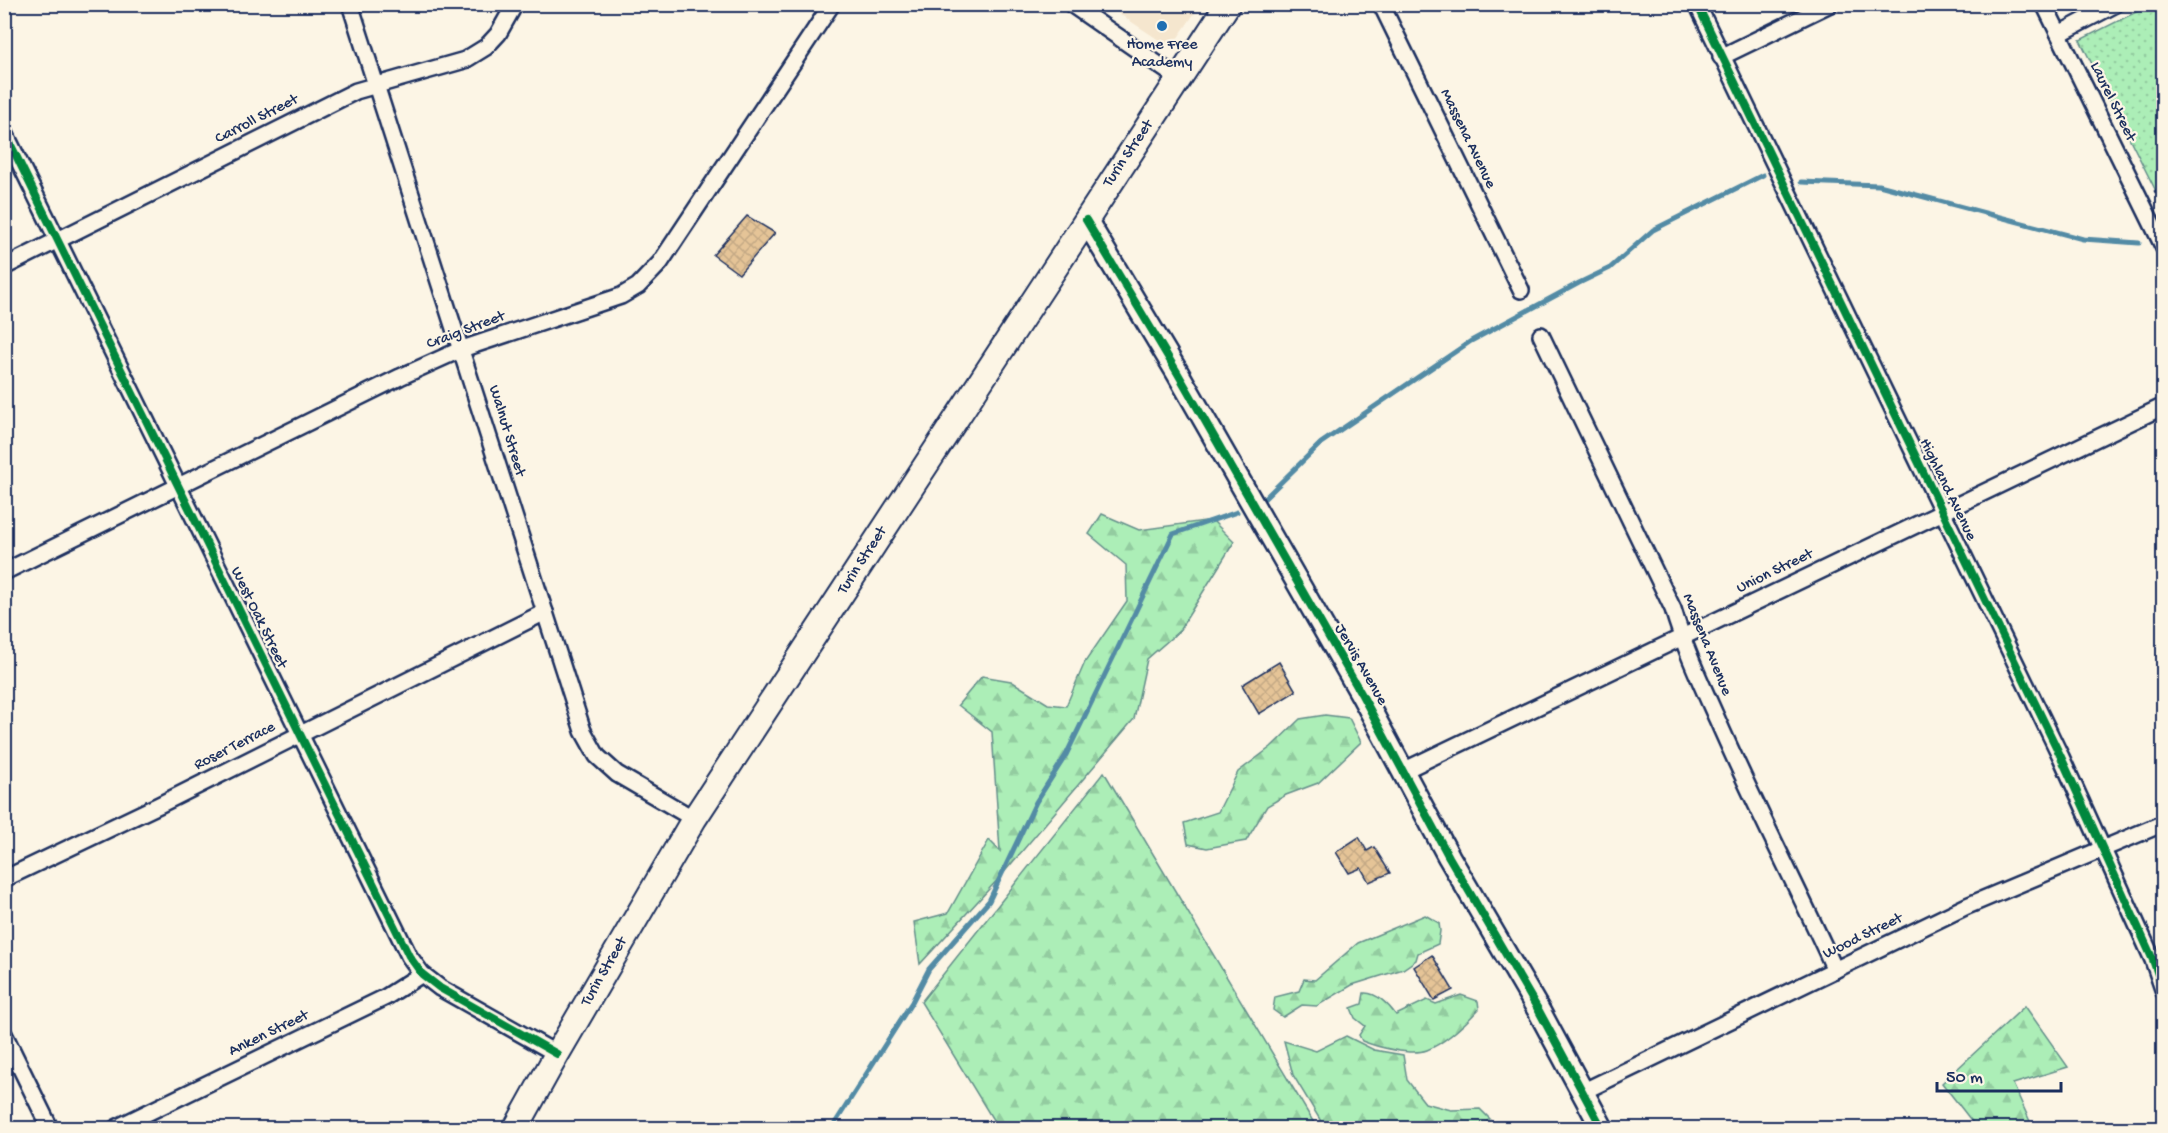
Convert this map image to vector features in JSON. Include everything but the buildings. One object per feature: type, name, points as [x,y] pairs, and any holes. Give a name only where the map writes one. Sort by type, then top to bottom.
[{"type":"main road","name":"Turin Street","points":[[516,1128],[694,819],[1086,220],[1229,6]]},
{"type":"street","name":"Walnut Street","points":[[350,4],[583,731],[597,756],[617,774],[694,819]]},
{"type":"street","name":"Carroll Street","points":[[4,267],[356,91],[465,60],[486,47],[498,34],[515,4]]},
{"type":"street","name":"Craig Street","points":[[4,572],[400,377],[462,349],[621,296],[638,286],[660,263],[832,4]]},
{"type":"street","points":[[1071,4],[1179,79]]},
{"type":"street","name":"Massena Avenue","points":[[1381,4],[1521,290]]},
{"type":"street","name":"Highland Avenue","points":[[1697,4],[2061,757],[2153,960],[2163,992]]},
{"type":"street","points":[[1721,57],[1830,4]]},
{"type":"street","name":"Laurel Street","points":[[2044,4],[2163,248]]},
{"type":"street","points":[[2059,34],[2116,4]]},
{"type":"street","name":"West Oak Street","points":[[4,131],[409,956],[422,974],[440,988],[557,1054]]},
{"type":"street","name":"Jervis Avenue","points":[[1086,220],[1183,382],[1362,695],[1449,857],[1539,1011],[1602,1128]]},
{"type":"street","name":"Massena Avenue","points":[[1541,335],[1673,609],[1681,638],[1737,766],[1799,890],[1835,970]]},
{"type":"street","name":"Union Street","points":[[1402,771],[2163,406]]},
{"type":"street","name":"Roser Terrace","points":[[4,879],[545,612]]},
{"type":"street","name":"Wood Street","points":[[1582,1092],[1967,906],[2163,823]]},
{"type":"street","name":"Anken Street","points":[[123,1125],[386,998],[422,974]]},
{"type":"street","points":[[4,1035],[50,1128]]},
{"type":"shaded area","name":"Home Free Academy","points":[[1106,5],[1200,5],[1171,48]]},
{"type":"green space","points":[[2150,5],[2163,5],[2163,205],[2080,40]]},
{"type":"green space","points":[[1102,514],[1139,530],[1212,520],[1234,542],[1179,631],[1147,659],[1134,719],[1001,876],[920,964],[914,922],[948,913],[989,840],[1000,851],[992,732],[958,705],[982,676],[1011,681],[1048,704],[1066,706],[1085,662],[1127,601],[1126,565],[1089,534]]},
{"type":"green space","points":[[1325,715],[1349,718],[1361,742],[1318,783],[1286,795],[1267,806],[1246,841],[1207,848],[1188,844],[1184,823],[1218,812],[1238,772],[1271,747],[1300,719]]},
{"type":"green space","points":[[1104,772],[1317,1128],[998,1128],[921,1002]]},
{"type":"green space","points":[[1425,915],[1439,923],[1438,944],[1418,953],[1416,960],[1403,969],[1352,985],[1317,1006],[1302,1005],[1283,1017],[1273,1010],[1275,997],[1299,991],[1304,979],[1315,980],[1358,943]]},
{"type":"green space","points":[[1364,993],[1378,997],[1396,1015],[1427,1000],[1436,1004],[1461,995],[1478,1001],[1479,1009],[1455,1032],[1434,1047],[1420,1052],[1403,1051],[1362,1041],[1359,1035],[1365,1026],[1355,1018],[1351,1008],[1362,1004]]},
{"type":"green space","points":[[2025,1006],[2068,1067],[2013,1084],[2033,1128],[1977,1128],[1942,1083]]},
{"type":"green space","points":[[1346,1036],[1374,1050],[1403,1055],[1407,1080],[1425,1103],[1451,1110],[1480,1109],[1490,1119],[1479,1128],[1325,1128],[1293,1075],[1284,1041],[1316,1051]]},
{"type":"waterway","points":[[1265,498],[1321,443],[1471,341],[1610,268],[1653,230],[1763,175]]},
{"type":"waterway","points":[[1801,182],[1879,185],[2083,239],[2139,243]]},
{"type":"waterway","points":[[832,1128],[912,1002],[929,969],[989,901],[1036,802],[1066,755],[1173,534],[1237,512]]},
{"type":"cycle path","points":[[1697,4],[2061,757],[2153,960],[2164,992]]},
{"type":"cycle path","points":[[4,131],[409,956],[422,974],[440,988],[557,1054]]},
{"type":"cycle path","points":[[1086,220],[1177,372],[1362,695],[1449,857],[1539,1011],[1602,1128]]},
{"type":"place","name":"Home Free Academy","points":[[1162,26]]}]
